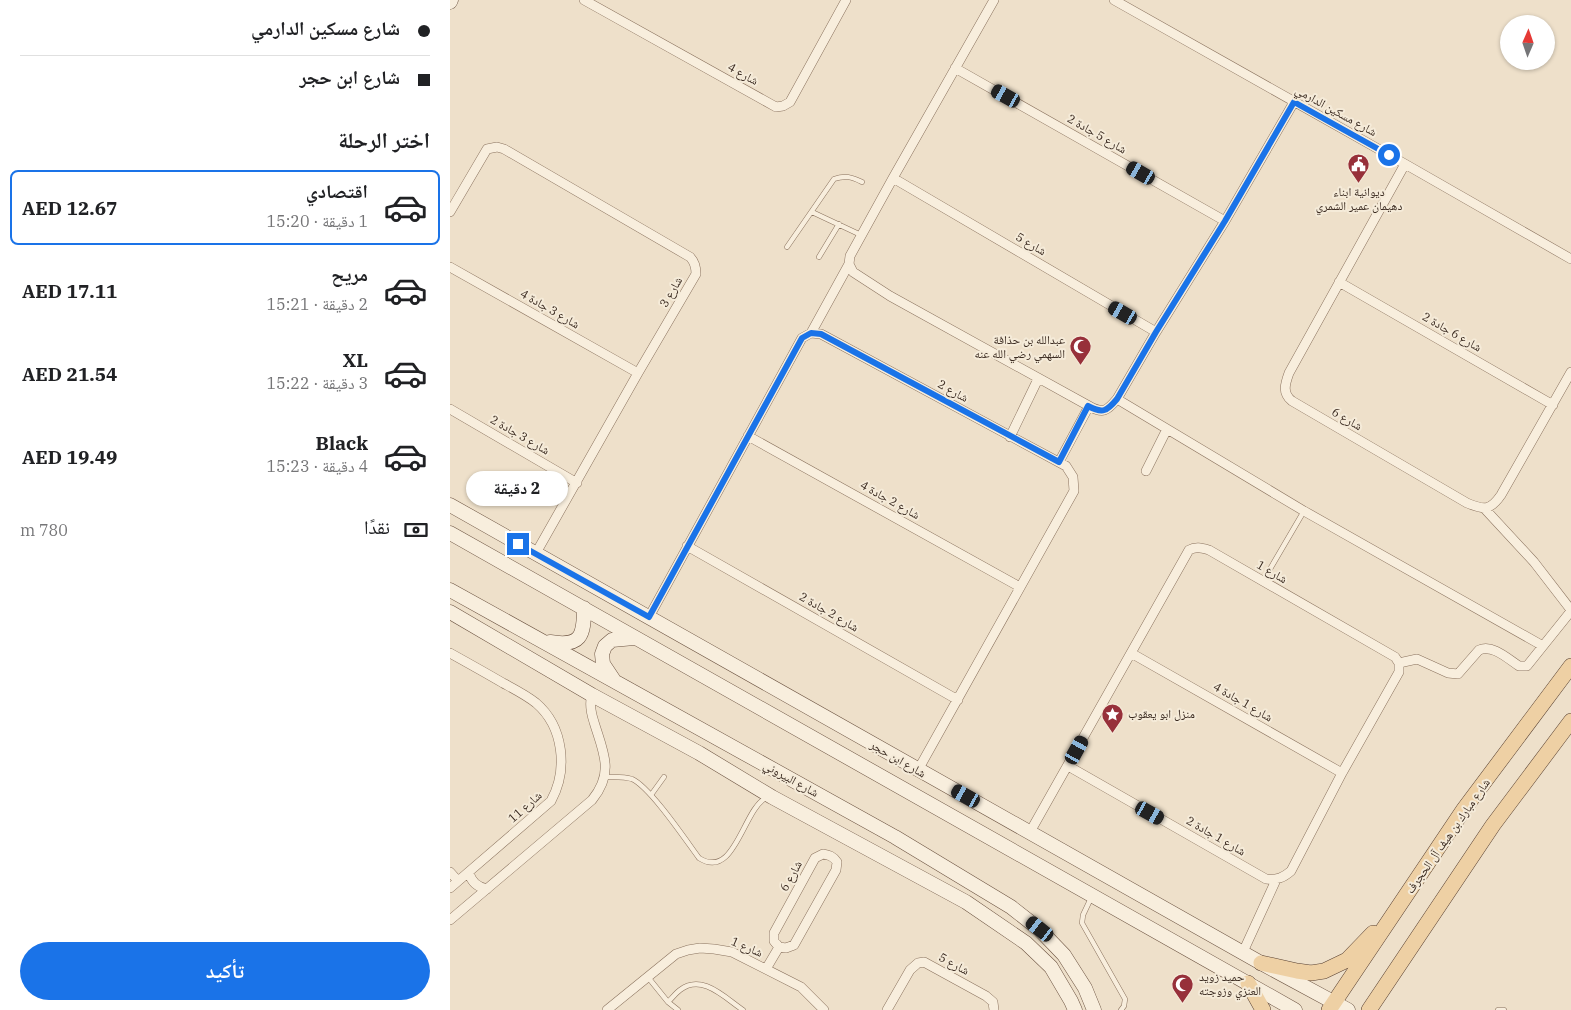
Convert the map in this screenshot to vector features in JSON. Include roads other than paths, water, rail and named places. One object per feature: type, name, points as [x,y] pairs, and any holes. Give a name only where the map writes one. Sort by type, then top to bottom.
[{"type":"main road","name":"شارع ابن حجر","points":[[450,505],[1243,952],[1337,1008]]},
{"type":"main road","name":"شارع ابن حجر","points":[[450,533],[1294,1010]]},
{"type":"main road","name":"شارع البيروني","points":[[450,590],[910,846],[1011,907],[1040,929],[1064,956],[1085,988],[1094,1010]]},
{"type":"main road","points":[[544,641],[569,644],[577,640],[582,632],[584,608]]},
{"type":"main road","name":"شارع البيروني","points":[[450,612],[592,695],[699,753],[772,797],[966,902],[1026,943],[1051,967],[1075,1010]]},
{"type":"main road","points":[[613,680],[603,664],[602,654],[605,646],[612,640],[634,638]]},
{"type":"main road","name":"شارع مبارك بن هيف آل الحجرف","points":[[1337,1008],[1404,899],[1464,809],[1571,666]]},
{"type":"main road","points":[[762,708],[771,707],[776,702],[776,689]]},
{"type":"main road","points":[[792,726],[789,720],[791,711],[795,705],[800,703]]},
{"type":"main road","points":[[1369,1010],[1494,825],[1571,721]]},
{"type":"main road","points":[[1523,784],[1571,729]]},
{"type":"main road","points":[[880,854],[888,849],[892,840],[891,836]]},
{"type":"main road","points":[[900,865],[899,860],[902,851],[910,846]]},
{"type":"main road","points":[[1261,963],[1296,972],[1311,973],[1324,971],[1347,960],[1404,899]]},
{"type":"main road","points":[[1248,983],[1263,1010]]},
{"type":"street","name":"شارع 4","points":[[584,0],[776,107],[790,102],[843,1]]},
{"type":"street","points":[[649,617],[802,338],[811,333],[849,264],[850,256],[994,0]]},
{"type":"street","name":"شارع مسكين الدارمي","points":[[1117,1],[1571,260]]},
{"type":"street","name":"شارع 5 جادة 2","points":[[955,68],[1225,221]]},
{"type":"street","points":[[849,264],[853,272],[890,296],[1088,406],[1104,411],[1110,408],[1117,399],[1225,221],[1294,102]]},
{"type":"street","name":"شارع 3","points":[[450,212],[487,149],[497,147],[504,149],[690,257],[695,264],[696,274],[536,554]]},
{"type":"street","name":"شارع 6","points":[[1405,164],[1289,372],[1285,388],[1287,397],[1467,503],[1484,508]]},
{"type":"street","name":"شارع 5","points":[[893,178],[1156,332]]},
{"type":"street","name":"شارع 3 جادة 4","points":[[450,267],[638,373]]},
{"type":"street","name":"شارع 6 جادة 2","points":[[1339,282],[1553,405]]},
{"type":"street","name":"شارع 2","points":[[811,333],[821,334],[1059,462],[1066,466],[1073,477],[1074,491],[918,770]]},
{"type":"street","points":[[1484,508],[1490,507],[1501,495],[1571,372]]},
{"type":"street","points":[[1010,437],[1038,379]]},
{"type":"street","points":[[1117,399],[1304,511],[1543,646]]},
{"type":"street","points":[[1059,462],[1088,406]]},
{"type":"street","name":"شارع 3 جادة 2","points":[[450,409],[577,483]]},
{"type":"street","points":[[1146,471],[1167,429]]},
{"type":"street","name":"شارع 2 جادة 4","points":[[748,436],[1020,587]]},
{"type":"street","points":[[1243,952],[1276,880],[1291,871],[1342,773],[1399,672],[1399,663],[1418,659],[1448,673],[1458,674],[1479,650],[1490,648],[1519,666],[1527,666],[1571,611],[1534,562],[1484,508]]},
{"type":"street","name":"شارع 2 جادة 2","points":[[687,546],[958,700]]},
{"type":"street","name":"شارع 1","points":[[1030,832],[1189,550],[1192,548],[1197,547],[1209,550],[1395,656],[1399,663]]},
{"type":"street","name":"شارع 11","points":[[450,653],[524,694],[537,704],[547,715],[554,729],[560,743],[562,758],[558,789],[551,801],[450,888]]},
{"type":"street","name":"شارع 1 جادة 4","points":[[1131,653],[1342,773]]},
{"type":"street","points":[[450,920],[598,793],[605,777],[606,763],[591,709],[592,695]]},
{"type":"street","name":"شارع 1 جادة 2","points":[[1068,766],[1266,879],[1276,880]]},
{"type":"street","name":"شارع 6","points":[[822,854],[832,856],[837,862],[836,870],[794,945],[786,948],[779,947],[774,941],[774,933],[815,858],[822,854]]},
{"type":"street","points":[[450,872],[458,881]]},
{"type":"street","points":[[469,872],[475,884],[487,889]]},
{"type":"street","points":[[766,969],[779,947]]},
{"type":"street","name":"شارع 1","points":[[607,1010],[676,954],[700,948],[732,952],[802,987],[824,1010]]},
{"type":"street","name":"شارع 5","points":[[887,1010],[910,970],[918,962],[924,962],[986,996],[993,1002],[994,1010]]},
{"type":"lane","points":[[787,248],[834,179],[842,176],[851,177],[862,182]]},
{"type":"lane","points":[[812,212],[862,236]]},
{"type":"lane","points":[[819,257],[839,224]]},
{"type":"lane","points":[[1263,581],[1304,511]]},
{"type":"lane","points":[[605,777],[625,777],[644,787],[699,858],[713,863],[723,860],[727,856],[760,801],[772,797]]},
{"type":"lane","points":[[651,795],[664,777]]},
{"type":"lane","points":[[1092,895],[1086,906],[1082,923],[1125,999],[1121,1010]]},
{"type":"lane","points":[[647,976],[668,1002],[678,1010]]},
{"type":"lane","points":[[668,1002],[680,990],[687,986],[699,984],[707,986],[743,1010]]},
{"type":"lane","points":[[1498,1010],[1504,1010]]},
{"type":"place","name":"ديوانية ابناء دهيمان عمير الشمري","points":[[1359,184]]},
{"type":"place","name":"عبدالله بن حذافة السهمي رضي الله عنه","points":[[1081,366]]},
{"type":"place","name":"منزل ابو يعقوب","points":[[1112,733]]},
{"type":"place","name":"حميد زويد العنزي وزوجته","points":[[1183,1003]]}]
